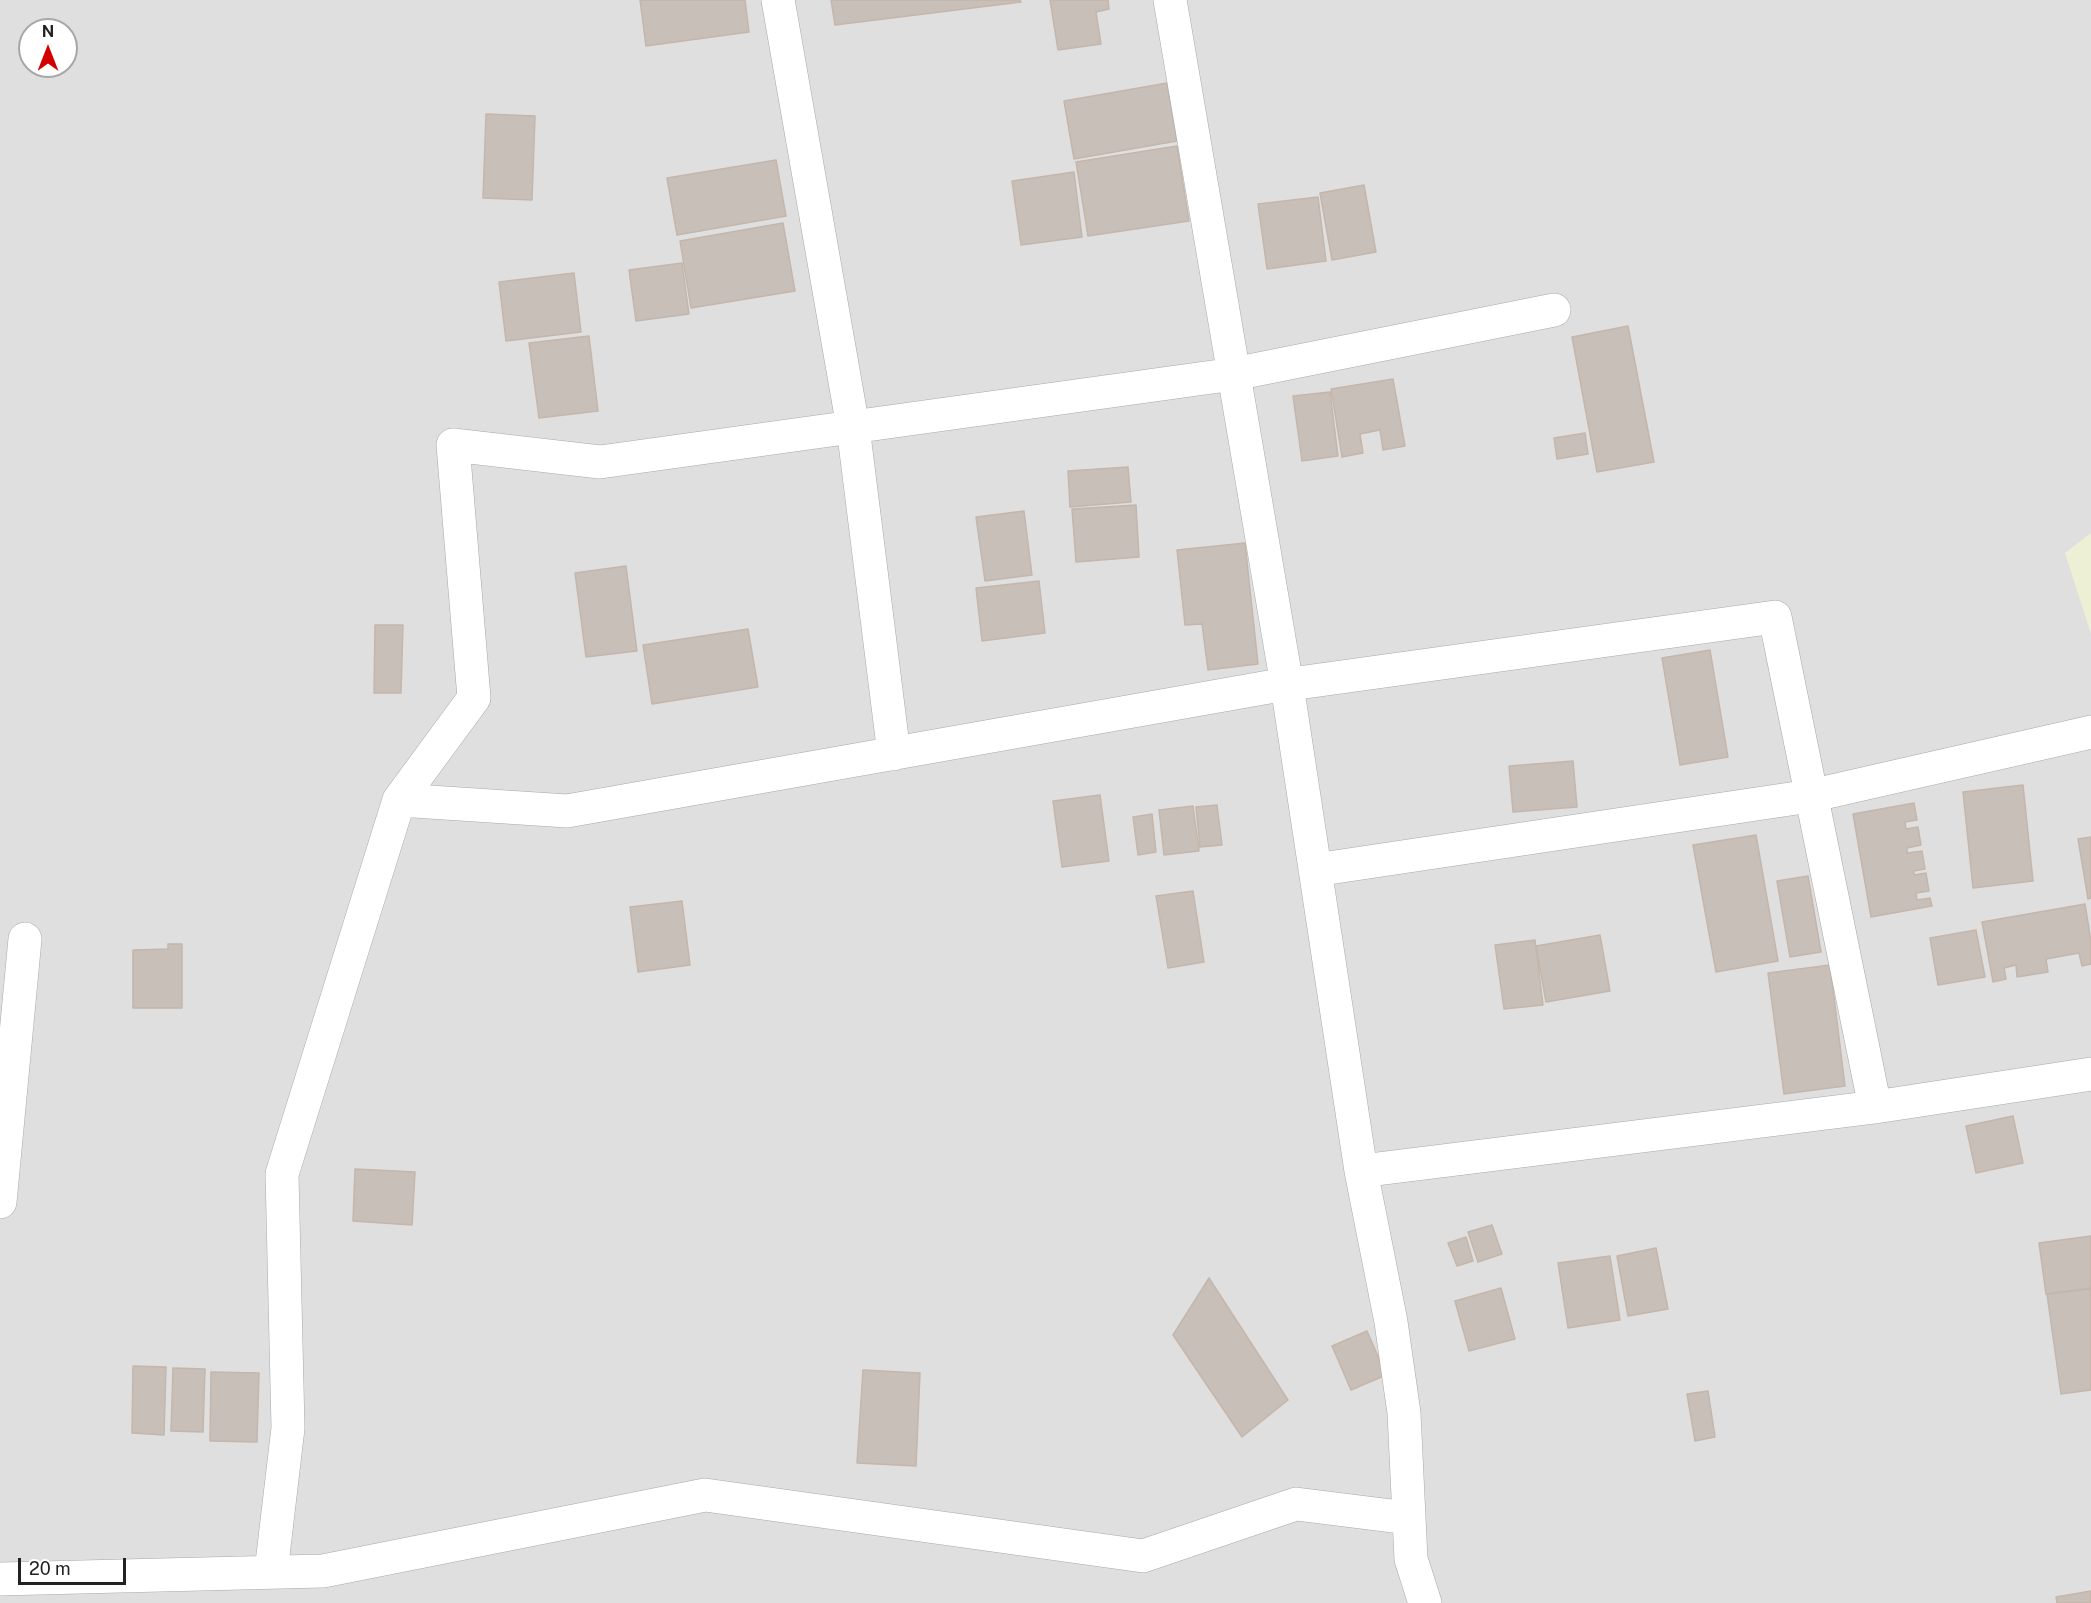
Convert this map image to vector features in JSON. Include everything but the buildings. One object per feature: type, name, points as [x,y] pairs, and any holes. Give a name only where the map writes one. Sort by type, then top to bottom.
[{"type":"street","points":[[778,0],[852,427],[894,754]]},
{"type":"street","points":[[1170,0],[1287,685],[1361,1171],[1390,1322],[1404,1413],[1411,1559],[1425,1603]]},
{"type":"street","points":[[271,1572],[288,1428],[282,1174],[399,800],[474,698],[453,445],[600,462],[1234,374],[1554,310]]},
{"type":"street","points":[[399,800],[567,812],[1287,685],[1775,617],[1875,1107]]},
{"type":"street","points":[[1315,870],[1810,796],[2091,732]]},
{"type":"street","points":[[0,1202],[25,939]]},
{"type":"street","points":[[1361,1171],[1875,1107],[2091,1074]]},
{"type":"street","points":[[0,1579],[323,1571],[705,1495],[1143,1557],[1296,1504],[1408,1518]]},
{"type":"shaded area","points":[[0,0],[2091,0],[2091,1603],[0,1603]]},
{"type":"green space","points":[[2091,533],[2091,634],[2065,553]]}]
